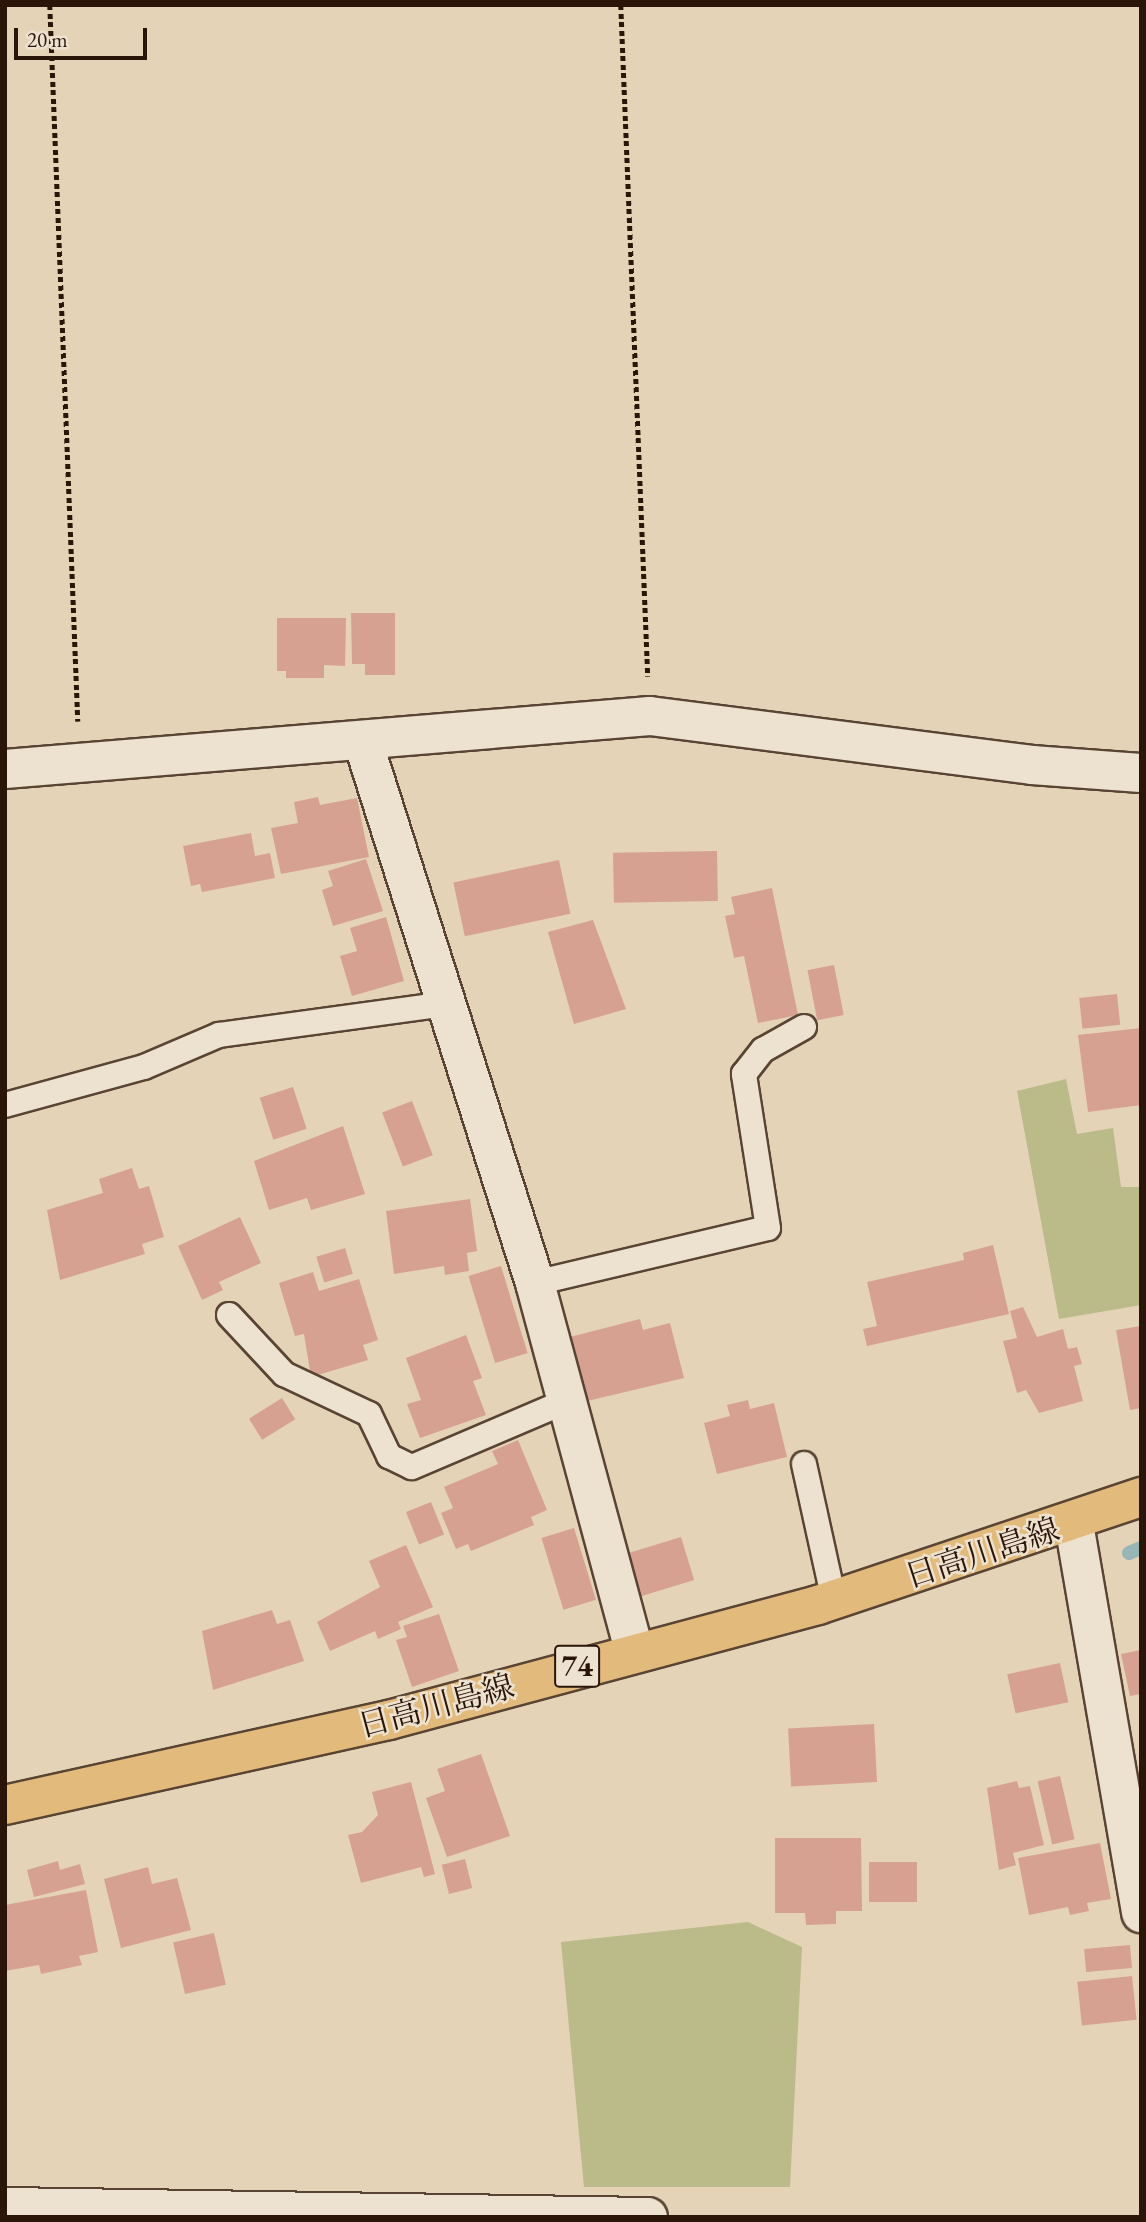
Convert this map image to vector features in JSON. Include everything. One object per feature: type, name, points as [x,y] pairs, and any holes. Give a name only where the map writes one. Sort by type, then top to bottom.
[{"type":"main road","name":"日高川島線","points":[[5,1805],[389,1720],[634,1650],[834,1600],[1074,1524],[1141,1497]]},
{"type":"street","points":[[5,769],[363,742],[650,716],[1032,765],[1141,773]]},
{"type":"street","points":[[363,742],[535,1283],[634,1650]]},
{"type":"street","points":[[1074,1524],[1141,1913]]},
{"type":"street","points":[[5,2207],[648,2217]]},
{"type":"lane","points":[[5,1105],[144,1067],[219,1035],[444,1003]]},
{"type":"lane","points":[[535,1283],[768,1228],[744,1074],[763,1049],[804,1027]]},
{"type":"lane","points":[[229,1315],[284,1374],[369,1414],[389,1456],[412,1467],[567,1401]]},
{"type":"lane","points":[[804,1464],[834,1600]]},
{"type":"path","points":[[50,5],[80,762]]},
{"type":"path","points":[[621,5],[650,716]]},
{"type":"shaded area","points":[[1066,1079],[1077,1134],[1113,1128],[1121,1187],[1140,1187],[1141,1305],[1059,1319],[1017,1091]]},
{"type":"shaded area","points":[[748,1922],[802,1947],[790,2187],[584,2187],[561,1942]]},
{"type":"building","points":[[351,613],[395,613],[395,675],[365,675],[365,664],[352,664]]},
{"type":"building","points":[[277,618],[346,618],[345,666],[324,665],[324,678],[286,678],[286,671],[277,671]]},
{"type":"building","points":[[318,797],[320,805],[357,798],[369,857],[281,874],[271,828],[298,823],[294,802]]},
{"type":"building","points":[[251,833],[255,856],[270,853],[275,878],[202,892],[200,884],[191,886],[183,846]]},
{"type":"building","points":[[717,851],[718,901],[614,903],[613,853]]},
{"type":"building","points":[[366,859],[383,911],[333,926],[322,890],[333,886],[328,871]]},
{"type":"building","points":[[559,860],[570,914],[465,936],[453,882]]},
{"type":"building","points":[[772,888],[798,1015],[758,1023],[744,956],[734,958],[725,916],[735,914],[731,897]]},
{"type":"building","points":[[386,917],[404,981],[352,996],[340,956],[357,951],[350,928]]},
{"type":"building","points":[[593,920],[626,1009],[574,1024],[548,932]]},
{"type":"building","points":[[834,965],[844,1015],[817,1020],[807,970]]},
{"type":"building","points":[[1117,994],[1120,1025],[1082,1029],[1079,998]]},
{"type":"building","points":[[1141,1028],[1141,1105],[1088,1112],[1078,1035]]},
{"type":"building","points":[[293,1087],[307,1129],[273,1140],[260,1098]]},
{"type":"building","points":[[412,1101],[433,1155],[403,1167],[382,1112]]},
{"type":"building","points":[[343,1126],[365,1194],[311,1210],[307,1198],[269,1210],[254,1161]]},
{"type":"building","points":[[132,1168],[139,1189],[149,1186],[164,1237],[142,1244],[145,1254],[60,1280],[47,1210],[103,1193],[99,1179]]},
{"type":"building","points":[[470,1199],[477,1251],[467,1253],[469,1271],[445,1275],[444,1266],[394,1274],[386,1211]]},
{"type":"building","points":[[240,1217],[261,1263],[219,1282],[223,1290],[202,1300],[178,1246]]},
{"type":"building","points":[[993,1245],[1009,1314],[867,1346],[863,1329],[877,1326],[867,1282],[964,1260],[963,1253]]},
{"type":"building","points":[[345,1248],[353,1274],[324,1283],[316,1257]]},
{"type":"building","points":[[501,1266],[528,1353],[495,1363],[468,1276]]},
{"type":"building","points":[[313,1272],[319,1291],[359,1279],[378,1340],[363,1345],[368,1360],[311,1377],[304,1334],[295,1336],[279,1283]]},
{"type":"building","points":[[1023,1307],[1037,1337],[1063,1329],[1068,1349],[1077,1347],[1082,1364],[1074,1366],[1083,1401],[1039,1413],[1026,1390],[1017,1393],[1003,1341],[1017,1338],[1010,1311]]},
{"type":"building","points":[[640,1319],[643,1330],[670,1323],[684,1378],[579,1403],[570,1337]]},
{"type":"building","points":[[1141,1326],[1141,1408],[1130,1410],[1116,1330]]},
{"type":"building","points":[[466,1335],[482,1378],[473,1381],[486,1415],[420,1438],[407,1404],[421,1400],[406,1358]]},
{"type":"building","points":[[282,1398],[295,1419],[262,1440],[249,1419]]},
{"type":"building","points":[[748,1400],[750,1409],[774,1403],[787,1457],[717,1474],[704,1423],[730,1416],[727,1405]]},
{"type":"building","points":[[518,1440],[547,1510],[531,1517],[534,1525],[471,1551],[468,1544],[456,1549],[441,1513],[453,1508],[444,1487],[498,1464],[492,1451]]},
{"type":"building","points":[[431,1502],[444,1534],[419,1545],[406,1512]]},
{"type":"building","points":[[574,1528],[596,1600],[563,1610],[541,1538]]},
{"type":"building","points":[[681,1537],[694,1580],[638,1597],[625,1554]]},
{"type":"building","points":[[406,1545],[433,1607],[398,1622],[401,1629],[378,1639],[375,1631],[330,1651],[317,1622],[380,1587],[369,1561]]},
{"type":"building","points":[[272,1610],[277,1624],[290,1620],[304,1661],[213,1690],[202,1631]]},
{"type":"building","points":[[439,1614],[459,1671],[412,1687],[396,1640],[407,1637],[403,1626]]},
{"type":"building","points":[[1141,1650],[1141,1694],[1130,1696],[1121,1654]]},
{"type":"building","points":[[1060,1663],[1068,1702],[1015,1713],[1007,1674]]},
{"type":"building","points":[[874,1724],[877,1782],[791,1786],[788,1729]]},
{"type":"building","points":[[481,1754],[510,1836],[447,1857],[426,1798],[445,1791],[437,1769]]},
{"type":"building","points":[[1060,1776],[1075,1839],[1052,1845],[1038,1781]]},
{"type":"building","points":[[1017,1781],[1019,1788],[1030,1786],[1044,1845],[1013,1853],[1016,1865],[999,1870],[987,1788]]},
{"type":"building","points":[[411,1782],[435,1874],[424,1877],[421,1867],[361,1883],[348,1835],[362,1832],[378,1815],[372,1792]]},
{"type":"building","points":[[775,1838],[861,1838],[862,1911],[836,1911],[836,1924],[806,1925],[805,1913],[775,1913]]},
{"type":"building","points":[[1100,1843],[1111,1899],[1087,1903],[1089,1911],[1070,1915],[1068,1907],[1029,1915],[1018,1858]]},
{"type":"building","points":[[465,1859],[472,1888],[449,1894],[442,1865]]},
{"type":"building","points":[[58,1861],[60,1870],[80,1864],[85,1884],[34,1897],[27,1870]]},
{"type":"building","points":[[869,1862],[917,1862],[917,1902],[869,1902]]},
{"type":"building","points":[[148,1867],[152,1884],[177,1878],[191,1930],[121,1948],[104,1879]]},
{"type":"building","points":[[86,1890],[98,1952],[79,1956],[82,1965],[41,1974],[39,1965],[5,1971],[5,1905]]},
{"type":"building","points":[[214,1933],[226,1985],[185,1994],[173,1942]]},
{"type":"building","points":[[1130,1945],[1132,1968],[1086,1972],[1084,1949]]},
{"type":"building","points":[[1132,1976],[1137,2020],[1082,2026],[1077,1982]]},
{"type":"waterway","points":[[1129,1553],[1141,1548]]}]
